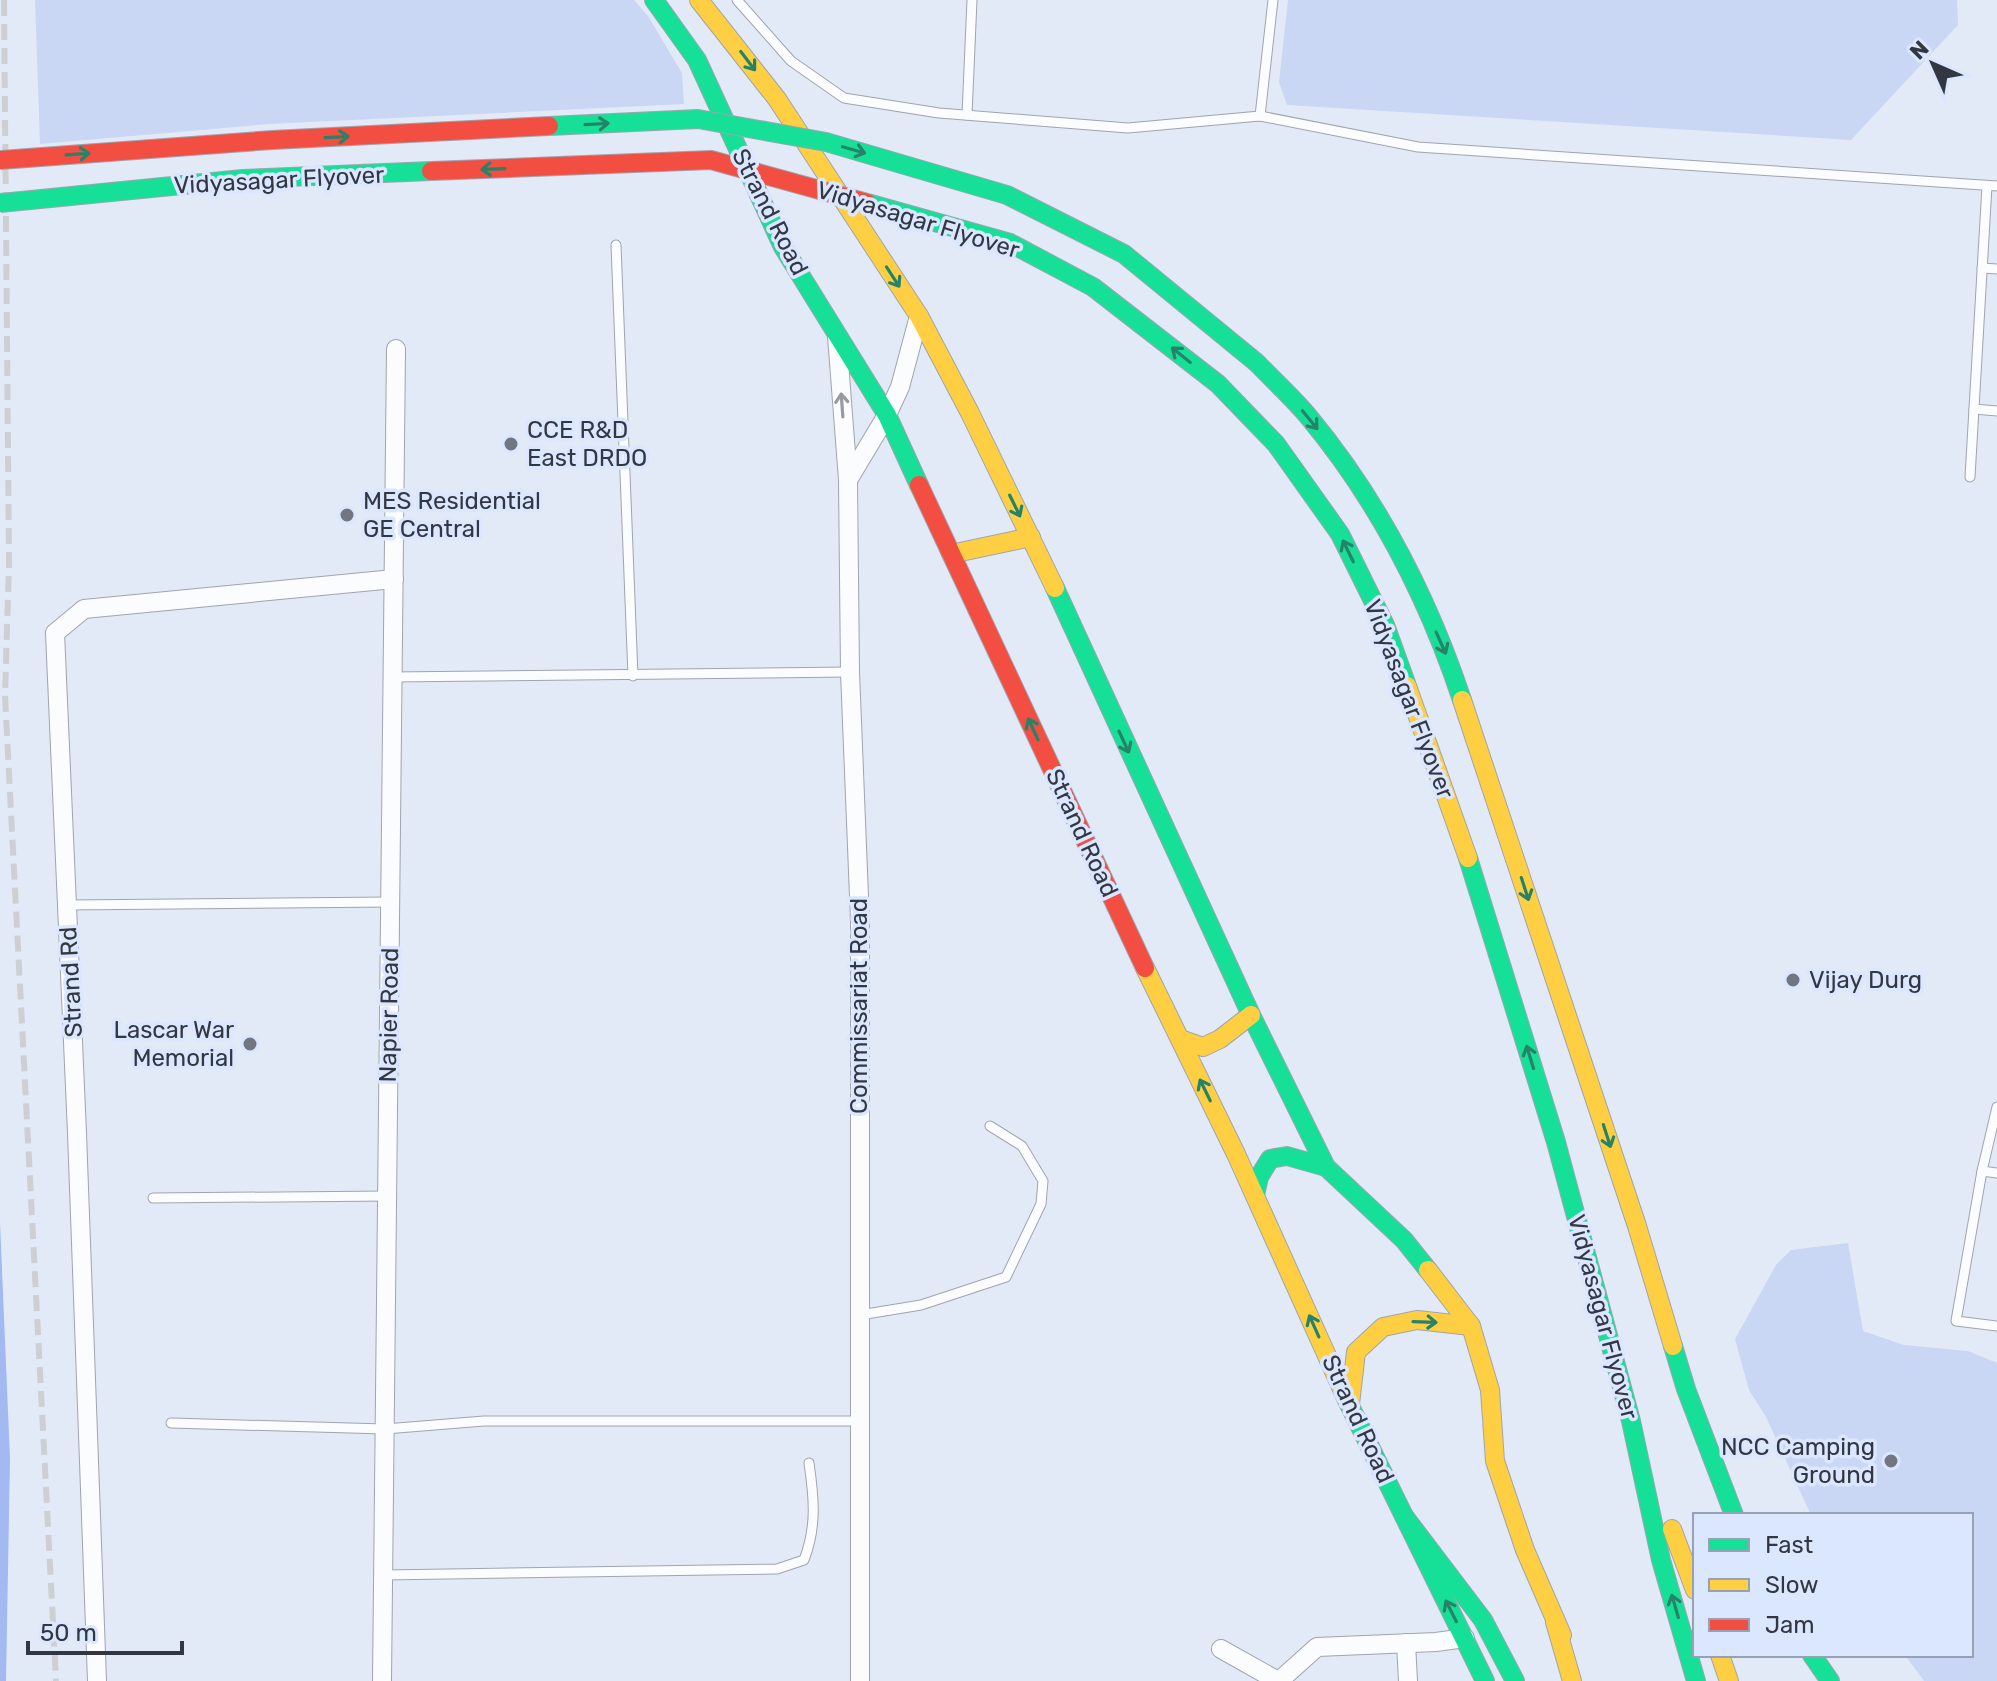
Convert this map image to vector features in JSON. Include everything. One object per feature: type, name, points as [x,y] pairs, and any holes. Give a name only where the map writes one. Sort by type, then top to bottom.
[{"type":"main road","name":"Strand Road","points":[[654,0],[697,60],[783,247],[887,415],[1127,931],[1255,1195],[1350,1406],[1485,1681]]},
{"type":"main road","points":[[699,0],[777,99],[919,316],[1031,537],[1251,1015],[1326,1167],[1404,1240],[1471,1326],[1490,1390],[1495,1461],[1525,1550],[1555,1622],[1586,1681]]},
{"type":"main road","name":"Vidyasagar Flyover","points":[[0,160],[272,140],[698,119],[826,142],[1007,195],[1124,254],[1257,363],[1307,415],[1350,471],[1406,564],[1457,682],[1637,1226],[1686,1389],[1733,1513]]},
{"type":"main road","name":"Vidyasagar Flyover","points":[[0,203],[243,179],[711,160],[1010,243],[1093,287],[1218,384],[1276,444],[1340,534],[1385,625],[1468,858],[1556,1142],[1631,1421],[1661,1560],[1696,1681]]},
{"type":"main road","points":[[951,554],[1031,537]]},
{"type":"main road","points":[[1180,1039],[1203,1047],[1220,1039],[1251,1015]]},
{"type":"main road","points":[[1255,1195],[1259,1171],[1272,1156],[1282,1153],[1326,1167]]},
{"type":"main road","points":[[1350,1406],[1356,1352],[1383,1327],[1417,1320],[1471,1326]]},
{"type":"main road","points":[[1631,1421],[1693,1585]]},
{"type":"main road","points":[[1404,1516],[1483,1620],[1515,1681]]},
{"type":"main road","points":[[1555,1622],[1572,1681]]},
{"type":"main road","points":[[1721,1657],[1729,1681]]},
{"type":"main road","points":[[1797,1657],[1808,1681]]},
{"type":"main road","points":[[1813,1657],[1830,1681]]},
{"type":"street","points":[[848,480],[900,387],[919,316]]},
{"type":"street","name":"Commissariat Road","points":[[837,331],[848,480],[850,672],[860,921],[860,1681]]},
{"type":"street","name":"Napier Road","points":[[382,1681],[396,349]]},
{"type":"street","name":"Strand Rd","points":[[97,1681],[55,633],[84,609],[394,579]]},
{"type":"street","points":[[1221,1649],[1287,1678],[1317,1647],[1465,1638]]},
{"type":"street","points":[[1406,1643],[1408,1681]]},
{"type":"lane","points":[[737,0],[791,61],[844,98],[967,115],[1128,128],[1260,116],[1418,147],[1992,186],[1982,268],[1970,477]]},
{"type":"lane","points":[[967,115],[972,0]]},
{"type":"lane","points":[[1260,116],[1273,0]]},
{"type":"lane","points":[[616,245],[633,676]]},
{"type":"lane","points":[[1982,268],[1997,269]]},
{"type":"lane","points":[[1974,409],[1997,411]]},
{"type":"lane","points":[[391,677],[850,672]]},
{"type":"lane","points":[[67,905],[390,902]]},
{"type":"lane","points":[[1997,1107],[1982,1171],[1956,1321],[1997,1326]]},
{"type":"lane","points":[[860,1315],[921,1305],[1006,1277],[1041,1204],[1043,1181],[1022,1146],[990,1126]]},
{"type":"lane","points":[[1982,1171],[1997,1173]]},
{"type":"lane","points":[[153,1198],[388,1196]]},
{"type":"lane","points":[[171,1423],[385,1429],[484,1421],[860,1421]]},
{"type":"lane","points":[[384,1575],[777,1569],[804,1560],[813,1538],[815,1508],[809,1463]]},
{"type":"shaded area","points":[[35,0],[634,0],[648,16],[682,73],[684,104],[269,124],[40,144]]},
{"type":"shaded area","points":[[1288,0],[1957,0],[1958,25],[1851,140],[1287,105],[1279,82]]},
{"type":"shaded area","name":"NCC Camping Ground","points":[[1848,1243],[1863,1331],[1904,1345],[1968,1351],[1997,1363],[1997,1681],[1924,1681],[1906,1657],[1973,1657],[1973,1513],[1810,1513],[1766,1417],[1749,1390],[1735,1339],[1776,1265],[1791,1250]]},
{"type":"water","points":[[0,1222],[10,1459],[6,1681],[0,1681]]},
{"type":"railway","points":[[4,0],[9,563],[5,696],[56,1681]]},
{"type":"traffic: fast","points":[[654,0],[697,60],[783,247],[887,415],[919,485]]},
{"type":"traffic: fast","points":[[549,126],[698,119],[826,142],[1007,195],[1124,254],[1257,363]]},
{"type":"traffic: fast","points":[[0,203],[243,179],[431,171]]},
{"type":"traffic: fast","points":[[867,203],[1010,243],[1093,287],[1218,384],[1276,444],[1340,534],[1385,625],[1407,686]]},
{"type":"traffic: fast","points":[[1257,363],[1308,416],[1378,515],[1417,587],[1462,700]]},
{"type":"traffic: fast","points":[[1055,588],[1251,1015],[1326,1167],[1404,1240],[1428,1270]]},
{"type":"traffic: fast","points":[[1468,858],[1556,1142],[1631,1421],[1661,1560],[1696,1681]]},
{"type":"traffic: fast","points":[[1255,1195],[1259,1177],[1270,1159],[1287,1156],[1326,1167]]},
{"type":"traffic: fast","points":[[1673,1346],[1733,1513]]},
{"type":"traffic: fast","points":[[1346,1398],[1485,1681]]},
{"type":"traffic: fast","points":[[1404,1516],[1483,1620],[1515,1681]]},
{"type":"traffic: fast","points":[[1813,1657],[1830,1681]]},
{"type":"traffic: slow","points":[[699,0],[777,99],[919,316],[1055,588]]},
{"type":"traffic: slow","points":[[951,554],[1031,537]]},
{"type":"traffic: slow","points":[[1407,686],[1468,858]]},
{"type":"traffic: slow","points":[[1462,700],[1637,1226],[1673,1346]]},
{"type":"traffic: slow","points":[[1145,968],[1236,1154],[1346,1398]]},
{"type":"traffic: slow","points":[[1180,1039],[1203,1047],[1220,1039],[1251,1015]]},
{"type":"traffic: slow","points":[[1428,1270],[1471,1326],[1490,1390],[1495,1461],[1525,1550],[1562,1635]]},
{"type":"traffic: slow","points":[[1350,1404],[1356,1352],[1383,1327],[1417,1320],[1471,1326]]},
{"type":"traffic: slow","points":[[1672,1529],[1693,1585]]},
{"type":"traffic: slow","points":[[1555,1622],[1572,1681]]},
{"type":"traffic: slow","points":[[1721,1657],[1729,1681]]},
{"type":"traffic: jam","points":[[0,160],[272,140],[549,126]]},
{"type":"traffic: jam","points":[[431,171],[711,160],[867,203]]},
{"type":"traffic: jam","points":[[919,485],[1145,968]]},
{"type":"place","name":"CCE R&D East DRDO","points":[[511,444]]},
{"type":"place","name":"MES Residential GE Central","points":[[347,515]]},
{"type":"place","name":"Vijay Durg","points":[[1793,980]]},
{"type":"place","name":"Lascar War Memorial","points":[[250,1044]]},
{"type":"place","name":"NCC Camping Ground","points":[[1891,1461]]}]
